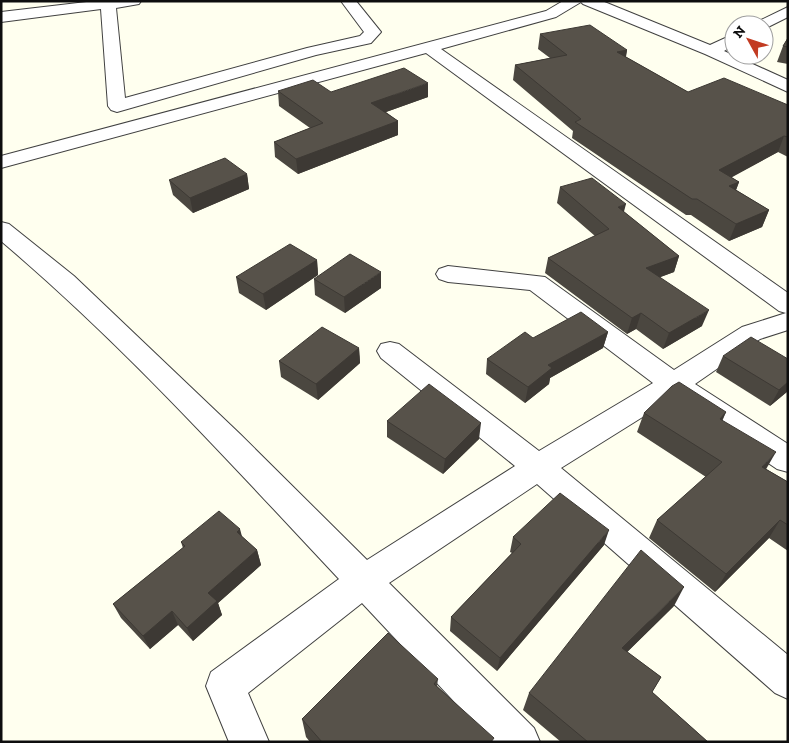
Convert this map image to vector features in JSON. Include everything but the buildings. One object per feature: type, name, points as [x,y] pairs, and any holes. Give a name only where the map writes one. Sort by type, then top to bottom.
[{"type":"street","points":[[1,17],[134,1]]},
{"type":"street","points":[[109,3],[117,106],[313,51],[365,40],[372,32],[348,1]]},
{"type":"street","points":[[1,162],[134,128],[427,46],[551,14],[574,1]]},
{"type":"street","points":[[588,1],[711,51],[788,87]]},
{"type":"street","points":[[774,19],[788,11]]},
{"type":"street","points":[[711,51],[724,44]]},
{"type":"street","points":[[427,46],[788,306]]},
{"type":"street","points":[[1,229],[65,282],[229,442],[520,742]]},
{"type":"street","points":[[448,274],[536,283],[674,384],[788,460]]},
{"type":"street","points":[[250,742],[225,686],[364,581],[579,440],[674,384],[751,333],[788,321]]},
{"type":"street","points":[[390,351],[538,467],[788,680]]}]
